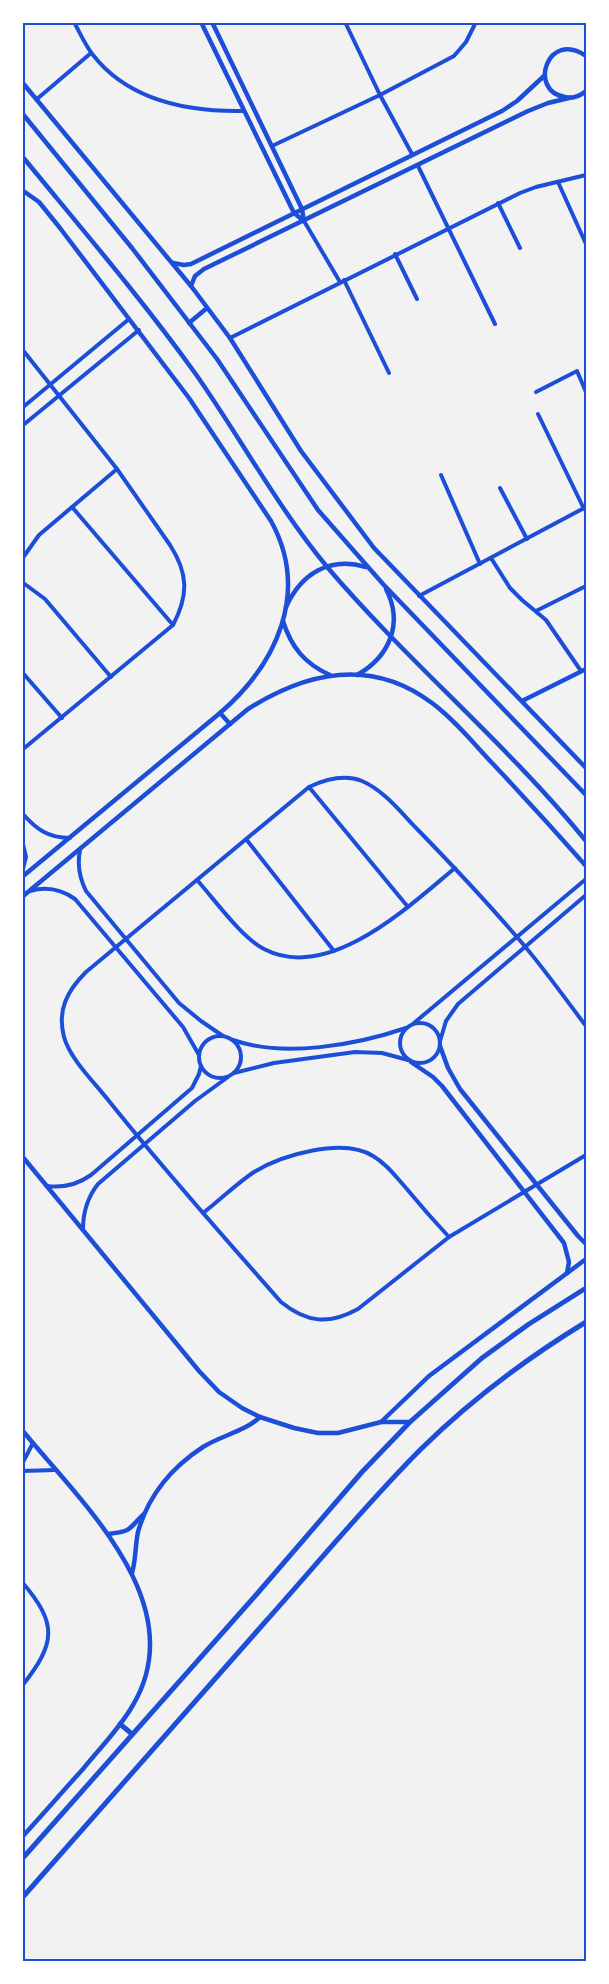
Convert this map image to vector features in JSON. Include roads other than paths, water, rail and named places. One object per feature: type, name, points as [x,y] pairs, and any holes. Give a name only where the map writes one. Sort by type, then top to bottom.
[{"type":"main road","points":[[22,1859],[362,1472],[410,1422],[482,1358],[529,1324],[586,1288]]},
{"type":"main road","points":[[22,1898],[421,1449],[504,1378],[549,1345],[586,1322]]},
{"type":"main road","points":[[120,1724],[132,1734]]},
{"type":"street","points":[[74,22],[91,53],[101,65],[127,85],[163,102],[188,108],[216,112],[244,111]]},
{"type":"street","points":[[201,22],[294,213],[304,221],[342,281],[389,373]]},
{"type":"street","points":[[212,22],[302,209],[304,221]]},
{"type":"street","points":[[345,22],[380,95],[412,154]]},
{"type":"street","points":[[272,146],[380,95],[454,56],[466,42],[476,22]]},
{"type":"street","points":[[569,98],[560,97],[552,92],[544,76],[545,67],[555,53],[563,50],[571,49],[586,56]]},
{"type":"street","points":[[37,99],[91,53]]},
{"type":"street","points":[[171,262],[177,265],[192,264],[502,111],[525,95],[544,76]]},
{"type":"street","points":[[22,82],[171,262],[230,338],[301,451],[374,548],[586,768]]},
{"type":"street","points":[[190,286],[199,272],[528,111],[576,97],[586,90]]},
{"type":"street","points":[[22,113],[132,248],[189,323],[244,398],[318,510],[383,584],[586,795]]},
{"type":"street","points":[[22,156],[127,282],[184,359],[327,566],[391,637],[538,786],[586,842]]},
{"type":"street","points":[[418,165],[495,324]]},
{"type":"street","points":[[230,338],[498,203],[536,187],[586,176]]},
{"type":"street","points":[[558,182],[586,244]]},
{"type":"street","points":[[22,190],[39,202],[189,398],[271,521],[280,537],[289,573],[283,621],[270,652],[253,681],[238,698],[70,838],[22,875]]},
{"type":"street","points":[[498,203],[520,248]]},
{"type":"street","points":[[395,254],[417,299]]},
{"type":"street","points":[[189,323],[207,308]]},
{"type":"street","points":[[22,408],[130,318]]},
{"type":"street","points":[[22,426],[139,330]]},
{"type":"street","points":[[22,349],[117,469],[170,545],[178,557],[185,584],[184,599],[173,625],[22,750]]},
{"type":"street","points":[[536,392],[576,371],[586,392]]},
{"type":"street","points":[[419,596],[585,508],[538,414]]},
{"type":"street","points":[[22,559],[39,535],[117,469]]},
{"type":"street","points":[[441,475],[480,564]]},
{"type":"street","points":[[500,488],[526,539]]},
{"type":"street","points":[[72,507],[173,625]]},
{"type":"street","points":[[491,558],[510,588],[546,620],[584,670],[522,701]]},
{"type":"street","points":[[286,607],[292,594],[302,582],[327,566],[348,564],[369,568]]},
{"type":"street","points":[[22,582],[45,598],[111,677]]},
{"type":"street","points":[[357,675],[378,660],[391,637],[394,624],[393,610],[390,596],[383,584]]},
{"type":"street","points":[[535,611],[586,586]]},
{"type":"street","points":[[283,621],[287,635],[300,655],[318,670],[332,676]]},
{"type":"street","points":[[22,672],[62,718]]},
{"type":"street","points":[[22,897],[248,709],[288,687],[332,676],[377,676],[396,682],[432,703],[465,734],[586,866]]},
{"type":"street","points":[[220,713],[230,724]]},
{"type":"street","points":[[586,1026],[517,937],[455,868],[375,788],[360,780],[342,777],[325,780],[309,787],[126,939],[73,986],[64,1002],[62,1021],[65,1039],[74,1056],[137,1136],[281,1302],[304,1317],[318,1320],[339,1317],[358,1309],[449,1237],[586,1155]]},
{"type":"street","points":[[309,787],[408,907]]},
{"type":"street","points":[[22,813],[40,831],[50,836],[70,838]]},
{"type":"street","points":[[246,839],[334,951]]},
{"type":"street","points":[[22,840],[26,856],[22,875]]},
{"type":"street","points":[[80,850],[79,875],[86,891],[179,1003],[223,1036],[260,1047],[289,1050],[354,1042],[406,1028],[586,879]]},
{"type":"street","points":[[198,880],[248,938],[264,949],[281,956],[298,957],[334,951],[361,940],[386,925],[455,868]]},
{"type":"street","points":[[29,892],[49,888],[68,893],[75,899],[183,1027],[199,1055],[201,1066],[192,1088],[83,1180],[65,1186],[47,1186]]},
{"type":"street","points":[[83,1229],[84,1210],[98,1184],[195,1101],[234,1073],[274,1063],[355,1052],[382,1053],[419,1064],[433,1059],[446,1021],[458,1004],[586,895]]},
{"type":"street","points":[[414,1023],[428,1024],[438,1034],[448,1068],[460,1089],[586,1244]]},
{"type":"street","points":[[406,1028],[402,1034],[400,1048],[403,1055],[442,1086],[564,1244],[569,1262],[567,1272]]},
{"type":"street","points":[[199,1055],[210,1038],[223,1036]]},
{"type":"street","points":[[233,1040],[242,1056],[234,1073]]},
{"type":"street","points":[[201,1066],[212,1077],[228,1077]]},
{"type":"street","points":[[203,1213],[253,1173],[271,1164],[323,1149],[355,1148],[371,1154],[385,1165],[449,1237]]},
{"type":"street","points":[[22,1156],[199,1371],[219,1392],[242,1408],[260,1417],[294,1428],[328,1434],[347,1432],[381,1422],[410,1422]]},
{"type":"street","points":[[381,1422],[429,1376],[586,1259]]},
{"type":"street","points":[[108,1534],[130,1530],[144,1514],[167,1478],[190,1456],[218,1439],[248,1427],[260,1417]]},
{"type":"street","points":[[22,1430],[108,1534],[132,1573],[147,1614],[151,1641],[148,1667],[140,1692],[120,1724],[22,1837]]},
{"type":"street","points":[[22,1464],[33,1443]]},
{"type":"street","points":[[22,1471],[56,1470]]},
{"type":"street","points":[[132,1573],[136,1543],[144,1514]]},
{"type":"street","points":[[22,1582],[45,1611],[49,1638],[40,1662],[22,1686]]},
{"type":"street","points":[[22,1591],[27,1587]]}]
